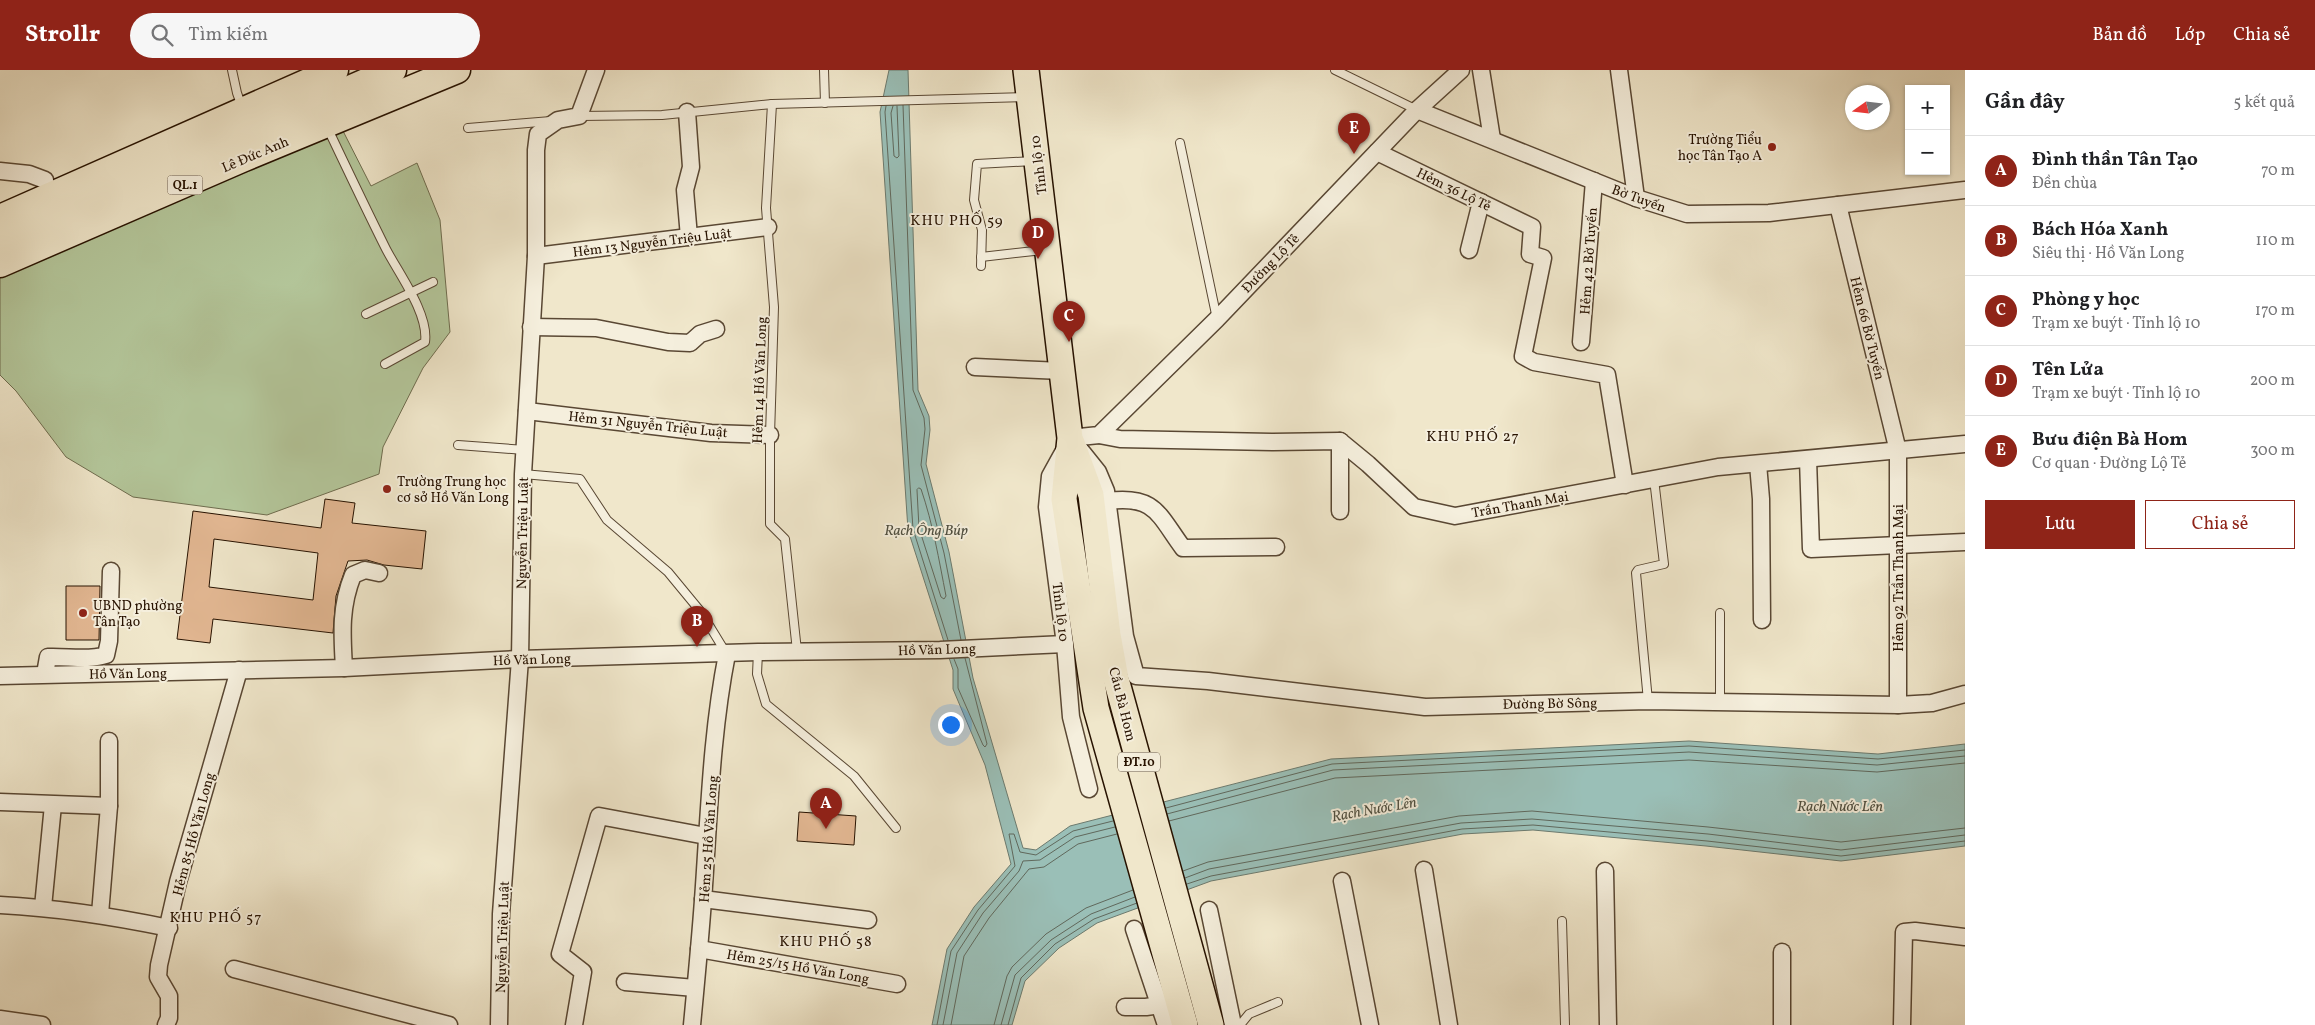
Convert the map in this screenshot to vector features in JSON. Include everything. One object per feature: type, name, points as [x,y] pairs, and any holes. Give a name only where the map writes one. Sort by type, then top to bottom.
[{"type":"highway","name":"QL.1","points":[[377,86],[421,70]]},
{"type":"highway","name":"QL.1","points":[[0,218],[282,93],[329,75],[377,86],[457,70]]},
{"type":"highway","name":"QL.1","points":[[320,114],[329,75]]},
{"type":"highway","points":[[320,114],[377,86]]},
{"type":"highway","name":"Lê Đức Anh","points":[[0,242],[206,152],[320,114]]},
{"type":"highway","name":"Lê Đức Anh","points":[[0,264],[138,205],[320,114]]},
{"type":"highway","points":[[138,205],[206,152]]},
{"type":"highway","name":"QL.1","points":[[0,199],[46,180],[96,164],[150,153]]},
{"type":"main road","name":"Tỉnh lộ 10","points":[[1026,70],[1070,438],[1064,499]]},
{"type":"main road","name":"Tỉnh lộ 10","points":[[1070,438],[1100,498]]},
{"type":"main road","name":"Cầu Bà Hom","points":[[1100,498],[1108,635],[1116,679],[1211,1025]]},
{"type":"main road","name":"Cầu Bà Hom","points":[[1064,499],[1096,708],[1170,1025]]},
{"type":"street","points":[[579,116],[596,70]]},
{"type":"street","name":"Đường Lộ Tẻ","points":[[1099,435],[1217,319],[1417,110],[1461,70]]},
{"type":"street","points":[[1481,70],[1492,139]]},
{"type":"street","points":[[1619,70],[1636,198]]},
{"type":"street","name":"Bờ Tuyến","points":[[1417,110],[1636,198],[1687,214],[1769,213],[1965,190]]},
{"type":"street","points":[[686,112],[692,167],[685,190],[689,237]]},
{"type":"street","name":"Nguyễn Triệu Luật","points":[[499,1025],[501,914],[520,659],[523,474],[536,256],[536,150],[538,134],[558,120],[579,116]]},
{"type":"street","name":"Hẻm 36 Lộ Tẻ","points":[[1376,152],[1532,226],[1530,254],[1543,258],[1523,356],[1534,362],[1607,375],[1625,485]]},
{"type":"street","points":[[0,172],[29,174],[46,180]]},
{"type":"street","name":"Hẻm 42 Bờ Tuyến","points":[[1581,342],[1594,181]]},
{"type":"street","points":[[1469,250],[1481,202]]},
{"type":"street","name":"Hẻm 66 Bờ Tuyến","points":[[1838,204],[1898,451]]},
{"type":"street","name":"Hẻm 13 Nguyễn Triệu Luật","points":[[536,256],[768,227]]},
{"type":"street","points":[[531,327],[596,328],[668,342],[690,343],[700,334],[716,329]]},
{"type":"street","points":[[975,367],[1062,371]]},
{"type":"street","name":"Hẻm 31 Nguyễn Triệu Luật","points":[[527,411],[711,433],[770,435]]},
{"type":"street","points":[[1070,438],[1099,435],[1130,440],[1340,441],[1340,511]]},
{"type":"street","name":"Tỉnh lộ 10","points":[[1070,438],[1050,476],[1047,497],[1073,728],[1088,789]]},
{"type":"street","name":"Trần Thanh Mại","points":[[1340,441],[1414,507],[1455,516],[1718,467],[1965,444]]},
{"type":"street","name":"Hẻm 92 Trần Thanh Mại","points":[[1898,451],[1898,705]]},
{"type":"street","points":[[1808,459],[1811,549],[1965,542]]},
{"type":"street","points":[[1758,464],[1761,508],[1762,620]]},
{"type":"street","points":[[1100,498],[1128,498],[1152,506],[1183,548],[1276,547]]},
{"type":"street","name":"Tỉnh lộ 10","points":[[1100,498],[1125,636],[1136,676]]},
{"type":"street","points":[[344,668],[342,629],[345,595],[353,575],[366,570],[379,573]]},
{"type":"street","points":[[45,674],[48,658],[68,656],[90,658],[106,655],[110,641],[111,572]]},
{"type":"street","name":"Hồ Văn Long","points":[[0,676],[344,668],[520,659],[797,651],[940,650],[1065,644]]},
{"type":"street","name":"Hẻm 25 Hồ Văn Long","points":[[692,1025],[703,899],[706,836],[722,680],[727,654]]},
{"type":"street","name":"Hẻm 85 Hồ Văn Long","points":[[166,1025],[171,1007],[169,996],[158,977],[168,928],[178,882],[239,670]]},
{"type":"street","name":"Đường Bờ Sông","points":[[1136,676],[1208,681],[1425,707],[1648,701],[1898,705],[1932,703],[1965,694]]},
{"type":"street","points":[[100,914],[109,806],[109,741]]},
{"type":"street","points":[[0,802],[109,806]]},
{"type":"street","points":[[43,907],[53,805]]},
{"type":"street","points":[[574,1025],[582,972],[560,954],[599,816],[706,836]]},
{"type":"street","points":[[1424,870],[1449,1025]]},
{"type":"street","points":[[1605,871],[1608,1025]]},
{"type":"street","points":[[1342,881],[1370,1025]]},
{"type":"street","points":[[703,899],[868,920]]},
{"type":"street","points":[[0,905],[43,907],[100,914],[168,928]]},
{"type":"street","points":[[1209,910],[1233,1025]]},
{"type":"street","points":[[1134,929],[1160,1004],[1170,1025]]},
{"type":"street","points":[[1902,1025],[1904,932],[1915,931],[1965,937]]},
{"type":"street","name":"Hẻm 25/15 Hồ Văn Long","points":[[699,949],[897,984]]},
{"type":"street","points":[[1782,952],[1782,1025]]},
{"type":"street","points":[[234,969],[403,1020],[449,1025]]},
{"type":"street","points":[[625,982],[695,988]]},
{"type":"street","points":[[1125,1007],[1146,1007],[1160,1004]]},
{"type":"street","points":[[0,1019],[42,1025]]},
{"type":"lane","points":[[232,70],[236,93],[244,111]]},
{"type":"lane","points":[[824,70],[825,103]]},
{"type":"lane","name":"Bờ Tuyến","points":[[1336,70],[1417,110]]},
{"type":"lane","points":[[579,116],[686,112],[772,104],[1030,97]]},
{"type":"lane","name":"Hẻm 14 Hồ Văn Long","points":[[772,104],[766,208],[774,307],[770,435],[770,524],[785,539],[797,651]]},
{"type":"lane","points":[[320,114],[387,251],[410,292],[426,332],[425,342],[386,364]]},
{"type":"lane","points":[[468,128],[558,120]]},
{"type":"lane","points":[[1180,143],[1217,319]]},
{"type":"lane","points":[[1037,161],[977,164],[974,200],[982,230],[981,262],[1048,250]]},
{"type":"lane","points":[[366,314],[432,282]]},
{"type":"lane","points":[[458,445],[525,450]]},
{"type":"lane","points":[[523,474],[580,479],[607,520],[668,572],[679,585],[701,612],[727,654]]},
{"type":"lane","points":[[1648,701],[1636,573],[1638,570],[1664,564],[1654,479]]},
{"type":"lane","points":[[1720,612],[1720,703]]},
{"type":"lane","points":[[758,652],[757,674],[766,704],[854,776],[896,828]]},
{"type":"lane","points":[[1562,921],[1566,1025]]},
{"type":"lane","points":[[1240,1025],[1249,1014],[1278,1002]]},
{"type":"green space","points":[[342,129],[371,186],[417,163],[440,220],[450,332],[423,368],[383,447],[379,474],[267,515],[133,497],[66,457],[16,391],[0,375],[0,276]]},
{"type":"water","name":"Rạch Nước Lên","points":[[889,70],[908,70],[918,390],[929,416],[930,430],[926,464],[949,552],[973,678],[1023,848],[1036,850],[1070,826],[1331,759],[1689,741],[1878,754],[1965,744],[1965,846],[1841,861],[1533,830],[1463,834],[1211,881],[1097,923],[1059,948],[1025,981],[1012,1025],[932,1025],[947,949],[974,907],[1011,864],[985,765],[953,689],[953,670],[908,530],[880,112]]},
{"type":"building","points":[[325,499],[355,503],[352,523],[426,531],[422,569],[384,565],[367,560],[348,561],[336,596],[333,633],[213,619],[210,643],[177,639],[193,511],[321,528]],"holes":[[[214,539],[318,553],[313,600],[209,587]]]},
{"type":"building","name":"UBND phường Tân Tạo","points":[[66,586],[100,586],[99,640],[66,640]]},
{"type":"building","points":[[799,812],[856,816],[854,845],[797,841]]},
{"type":"place","name":"Trường Tiểu học Tân Tạo A","points":[[1772,147]]},
{"type":"place","name":"Bưu điện Bà Hom","points":[[1354,154]]},
{"type":"place","name":"Tên Lửa","points":[[1038,259]]},
{"type":"place","name":"Phòng y học","points":[[1069,342]]},
{"type":"place","name":"Trường Trung học cơ sở Hồ Văn Long","points":[[387,489]]},
{"type":"place","name":"UBND phường Tân Tạo","points":[[83,613]]},
{"type":"place","name":"Bách Hóa Xanh","points":[[697,647]]},
{"type":"place","name":"Đình thần Tân Tạo","points":[[826,829]]},
{"type":"district","name":"KHU PHỐ 59","points":[[957,220]]},
{"type":"district","name":"KHU PHỐ 27","points":[[1473,436]]},
{"type":"district","name":"KHU PHỐ 57","points":[[216,917]]},
{"type":"district","name":"KHU PHỐ 58","points":[[826,941]]},
{"type":"water label","name":"Rạch Ông Búp","points":[[926,530]]}]
